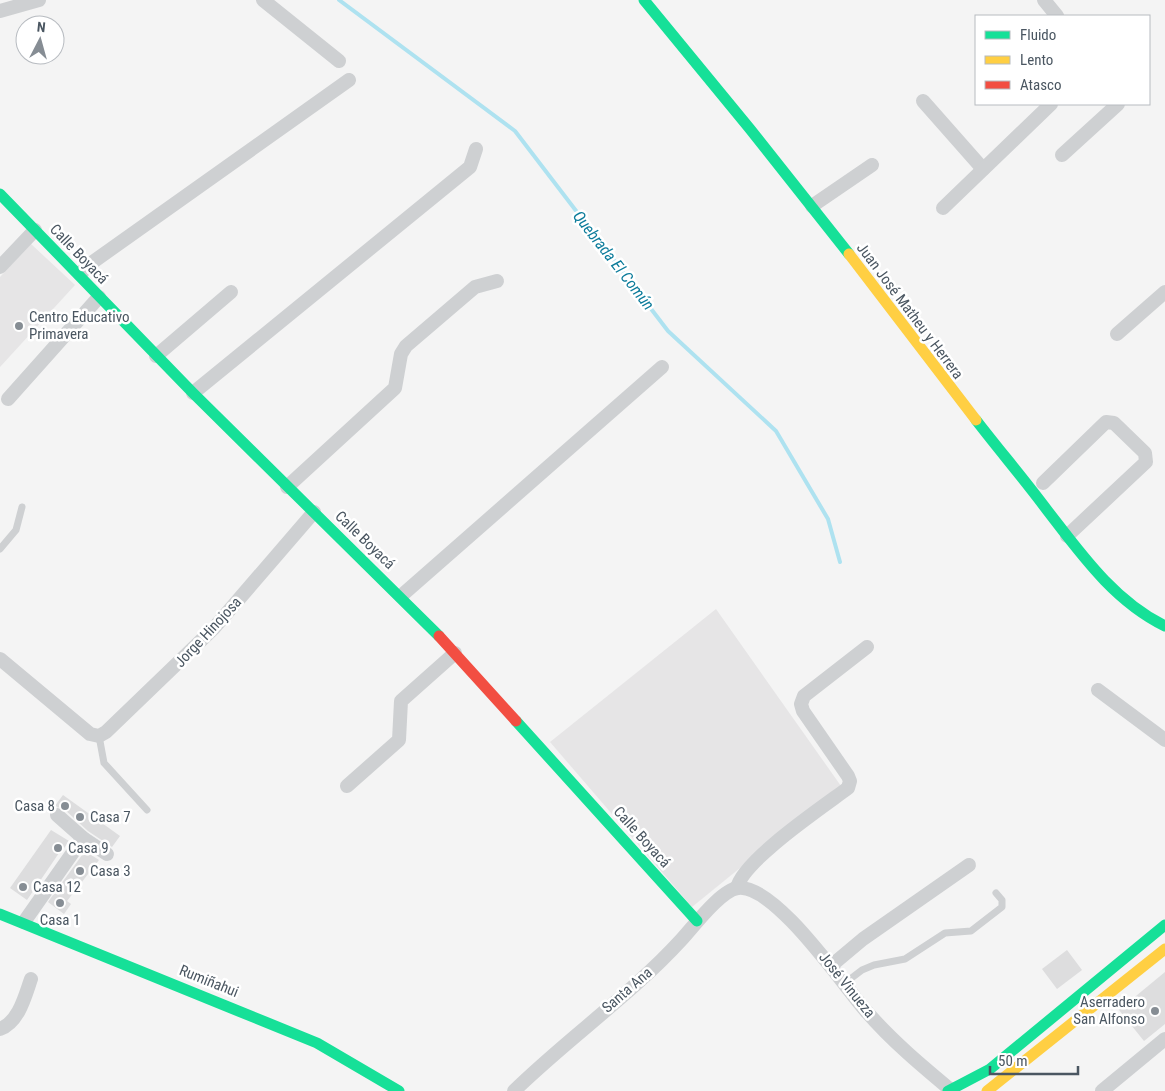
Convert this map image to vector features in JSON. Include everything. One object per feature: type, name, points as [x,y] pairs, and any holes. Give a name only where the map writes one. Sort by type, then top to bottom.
[{"type":"street","points":[[0,11],[39,0]]},
{"type":"street","points":[[263,0],[339,61]]},
{"type":"street","name":"Juan José Matheu y Herrera","points":[[644,0],[812,206],[978,424],[1067,536],[1104,579],[1126,601],[1156,623],[1165,626]]},
{"type":"street","points":[[1044,0],[1056,15]]},
{"type":"street","points":[[80,274],[98,258],[349,80]]},
{"type":"street","points":[[924,101],[983,169]]},
{"type":"street","points":[[943,208],[1050,105]]},
{"type":"street","points":[[1062,155],[1117,105]]},
{"type":"street","points":[[193,393],[470,167],[476,149]]},
{"type":"street","points":[[812,206],[872,166]]},
{"type":"street","name":"Calle Boyacá","points":[[3,203],[35,230],[80,274],[99,297],[156,356],[287,487],[402,596],[697,921]]},
{"type":"street","points":[[0,267],[35,230]]},
{"type":"street","points":[[287,487],[395,388],[401,354],[406,346],[476,287],[497,281]]},
{"type":"street","points":[[156,356],[231,292]]},
{"type":"street","points":[[1117,334],[1165,292]]},
{"type":"street","points":[[8,399],[99,297]]},
{"type":"street","points":[[402,596],[662,367]]},
{"type":"street","points":[[1044,483],[1106,422],[1114,423],[1145,453],[1146,462],[1067,536]]},
{"type":"street","name":"Jorge Hinojosa","points":[[95,735],[106,732],[161,682],[214,628],[314,512]]},
{"type":"street","name":"Santa Ana","points":[[514,1091],[564,1043],[663,958],[697,921],[730,891],[737,888],[742,876],[791,829],[848,788],[850,781],[848,776],[803,711],[801,704],[804,696],[867,647]]},
{"type":"street","points":[[346,786],[399,740],[401,701],[455,653]]},
{"type":"street","points":[[0,659],[95,735]]},
{"type":"street","points":[[1098,690],[1165,740]]},
{"type":"street","points":[[57,815],[83,838],[107,854]]},
{"type":"street","points":[[24,922],[83,838]]},
{"type":"street","points":[[832,965],[863,939],[969,865]]},
{"type":"street","name":"José Vinueza","points":[[737,888],[747,890],[769,902],[791,921],[832,965],[866,1011],[950,1091]]},
{"type":"street","name":"Rumiñahui","points":[[2,919],[24,922],[317,1043],[399,1091]]},
{"type":"street","points":[[950,1091],[990,1070],[1165,926]]},
{"type":"street","points":[[987,1091],[1002,1082],[1165,949]]},
{"type":"street","points":[[0,1029],[6,1027],[13,1019],[32,979]]},
{"type":"street","points":[[1102,1091],[1165,1040]]},
{"type":"lane","points":[[0,549],[16,530],[22,507]]},
{"type":"lane","points":[[95,735],[104,763],[148,810]]},
{"type":"lane","points":[[845,983],[868,968],[905,959],[945,933],[971,931],[1002,907],[1002,900],[996,893]]},
{"type":"shaded area","name":"Centro Educativo Primavera","points":[[31,244],[75,285],[0,367],[0,277]]},
{"type":"shaded area","points":[[716,609],[841,786],[692,907],[550,742]]},
{"type":"building","points":[[63,795],[120,836],[112,847],[88,831],[63,808],[54,807]]},
{"type":"building","points":[[51,830],[69,841],[27,900],[10,888]]},
{"type":"building","points":[[85,851],[99,860],[67,901],[71,904],[64,914],[48,902]]},
{"type":"building","points":[[1067,950],[1082,970],[1057,989],[1042,969]]},
{"type":"building","points":[[1165,972],[1165,1024],[1144,1041],[1119,1010]]},
{"type":"waterway","name":"Quebrada El Común","points":[[339,0],[515,131],[668,331],[776,431],[828,519],[840,562]]},
{"type":"traffic: fast","points":[[644,0],[849,254]]},
{"type":"traffic: fast","points":[[0,194],[193,393],[439,636]]},
{"type":"traffic: fast","points":[[976,420],[1100,575],[1130,604],[1165,626]]},
{"type":"traffic: fast","points":[[516,721],[697,921]]},
{"type":"traffic: fast","points":[[0,914],[317,1043],[399,1091]]},
{"type":"traffic: fast","points":[[948,1091],[990,1069],[1165,925]]},
{"type":"traffic: slow","points":[[849,254],[976,420]]},
{"type":"traffic: slow","points":[[987,1091],[1165,949]]},
{"type":"traffic: jam","points":[[439,636],[516,721]]},
{"type":"place","name":"Centro Educativo Primavera","points":[[19,326]]},
{"type":"place","name":"Casa 8","points":[[65,806]]},
{"type":"place","name":"Casa 7","points":[[80,817]]},
{"type":"place","name":"Casa 9","points":[[58,848]]},
{"type":"place","name":"Casa 3","points":[[80,871]]},
{"type":"place","name":"Casa 12","points":[[23,887]]},
{"type":"place","name":"Casa 1","points":[[60,903]]},
{"type":"place","name":"Aserradero San Alfonso","points":[[1155,1011]]}]
